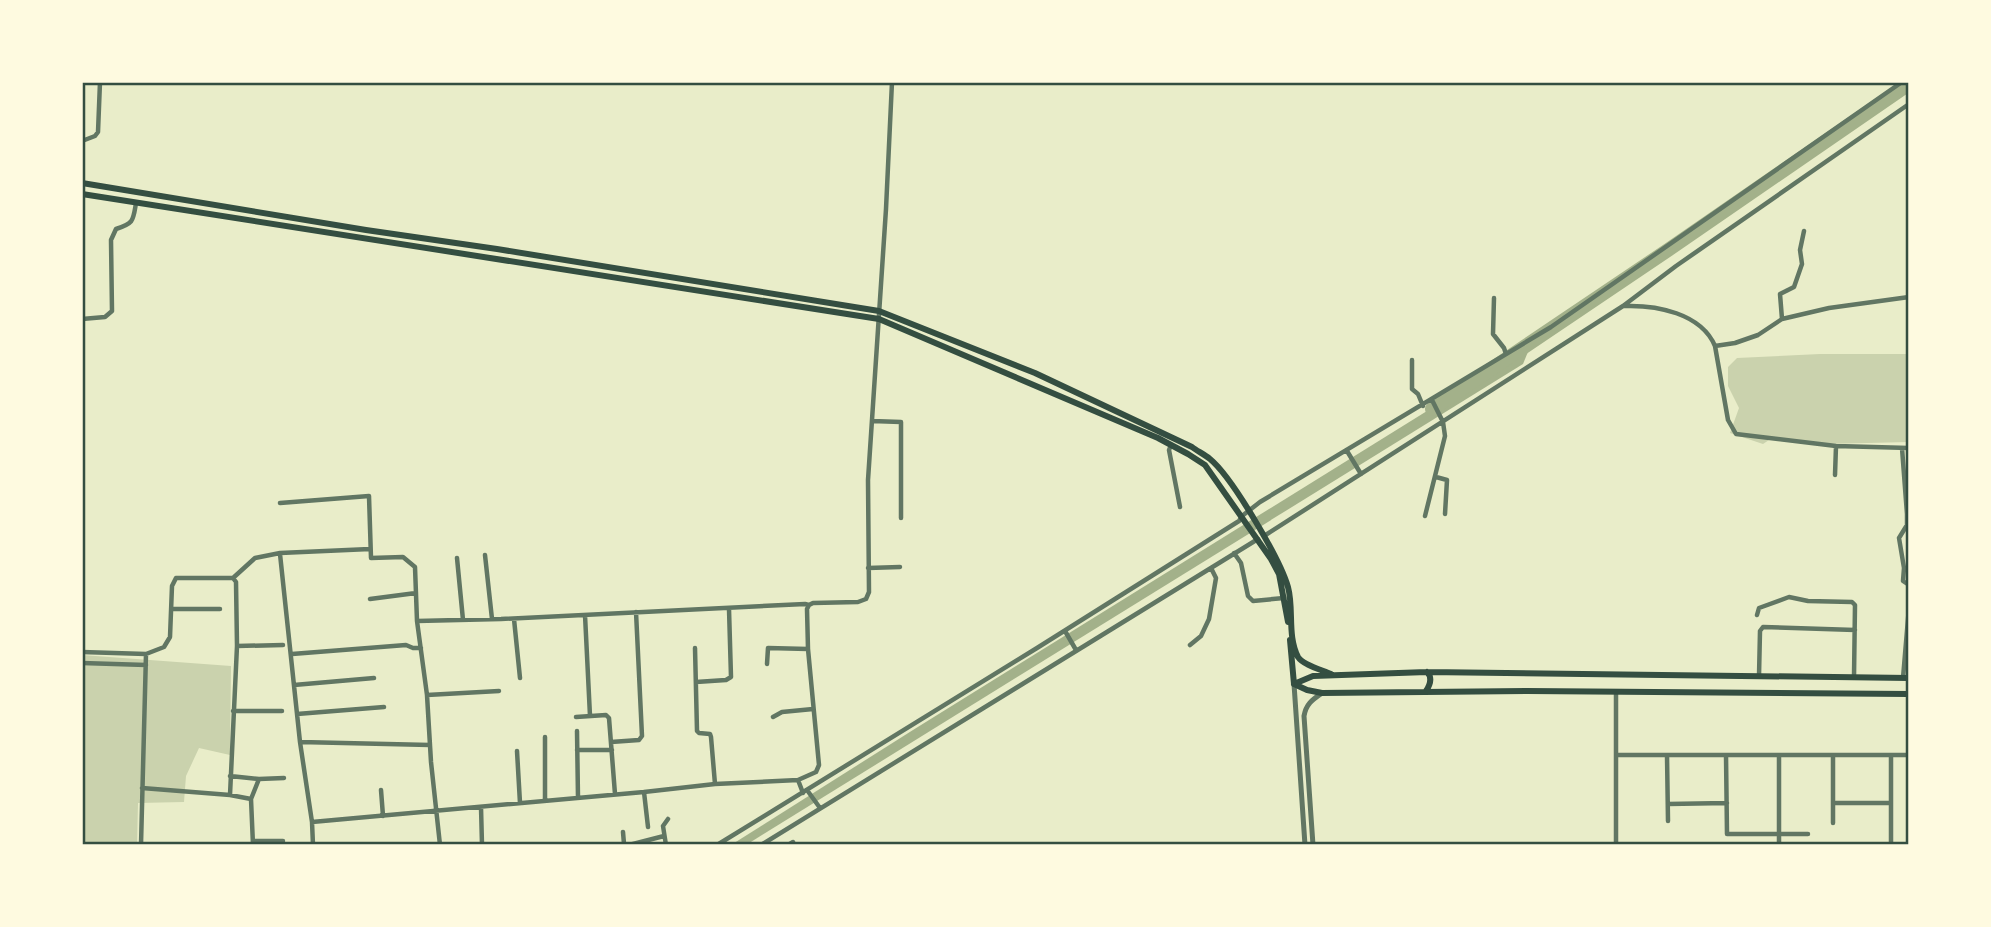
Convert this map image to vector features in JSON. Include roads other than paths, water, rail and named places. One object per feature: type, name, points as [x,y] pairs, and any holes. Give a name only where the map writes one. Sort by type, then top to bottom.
[{"type":"main road","points":[[82,183],[879,310],[1035,373],[1192,447],[1210,460],[1218,468],[1282,569],[1289,590],[1293,640],[1298,657],[1331,674]]},
{"type":"main road","points":[[82,194],[879,319],[1172,444],[1205,465],[1246,515]]},
{"type":"main road","points":[[1259,536],[1279,574],[1294,684]]},
{"type":"main road","points":[[1294,684],[1313,676],[1331,674],[1427,672],[1906,678]]},
{"type":"main road","points":[[1426,691],[1431,679],[1427,672]]},
{"type":"main road","points":[[1727,675],[1727,692]]},
{"type":"main road","points":[[1746,676],[1746,692]]},
{"type":"main road","points":[[1294,684],[1322,694],[1426,691],[1909,694]]},
{"type":"street","points":[[82,141],[98,132],[100,82]]},
{"type":"street","points":[[417,621],[729,609],[858,602],[866,599],[869,592],[868,480],[892,82]]},
{"type":"street","points":[[717,845],[1065,632],[1239,521],[1260,502],[1423,406],[1434,403],[1608,289],[1902,82]]},
{"type":"street","points":[[761,845],[1075,648],[1234,554],[1623,306],[1687,258],[1909,104]]},
{"type":"street","points":[[82,319],[104,317],[112,311],[111,240],[116,229],[130,225],[133,221],[136,203]]},
{"type":"street","points":[[1782,318],[1780,294],[1794,287],[1802,264],[1800,250],[1804,232]]},
{"type":"street","points":[[1715,346],[1758,335],[1782,318],[1829,308],[1909,297]]},
{"type":"street","points":[[1494,298],[1493,334],[1506,354]]},
{"type":"street","points":[[1623,306],[1645,305],[1680,314],[1711,336],[1728,420],[1737,434],[1836,446],[1909,448]]},
{"type":"street","points":[[1412,360],[1412,389],[1418,394],[1423,406]]},
{"type":"street","points":[[1426,516],[1446,436],[1434,403]]},
{"type":"street","points":[[872,421],[901,422],[901,519]]},
{"type":"street","points":[[1172,444],[1170,450],[1180,507]]},
{"type":"street","points":[[1835,475],[1836,446]]},
{"type":"street","points":[[1902,448],[1906,476],[1907,525],[1899,538],[1904,568],[1903,581],[1909,585]]},
{"type":"street","points":[[1346,451],[1361,474]]},
{"type":"street","points":[[1436,477],[1447,480],[1446,514]]},
{"type":"street","points":[[280,503],[369,496],[370,557],[403,557],[415,567],[417,621],[427,695],[440,845]]},
{"type":"street","points":[[82,652],[146,654],[164,647],[170,637],[172,586],[177,578],[233,578],[256,558],[280,553],[370,549]]},
{"type":"street","points":[[280,553],[313,845]]},
{"type":"street","points":[[1234,554],[1241,564],[1248,596],[1253,601],[1284,598]]},
{"type":"street","points":[[485,555],[492,620]]},
{"type":"street","points":[[457,558],[463,620]]},
{"type":"street","points":[[868,568],[900,567]]},
{"type":"street","points":[[1190,645],[1201,636],[1209,619],[1216,578],[1211,568]]},
{"type":"street","points":[[230,795],[237,646],[236,582],[233,578]]},
{"type":"street","points":[[370,599],[416,593]]},
{"type":"street","points":[[1757,615],[1759,608],[1789,597],[1808,601],[1852,602],[1855,605],[1854,677]]},
{"type":"street","points":[[312,822],[715,784],[798,780],[816,772],[819,765],[808,649],[809,605]]},
{"type":"street","points":[[1906,678],[1909,607]]},
{"type":"street","points":[[172,609],[220,609]]},
{"type":"street","points":[[696,682],[730,678],[729,609]]},
{"type":"street","points":[[611,742],[639,740],[642,736],[636,612]]},
{"type":"street","points":[[585,615],[590,716]]},
{"type":"street","points":[[514,618],[520,678]]},
{"type":"street","points":[[1759,676],[1760,631],[1763,627],[1855,630]]},
{"type":"street","points":[[1065,632],[1075,648]]},
{"type":"street","points":[[237,646],[283,645]]},
{"type":"street","points":[[292,654],[406,645],[421,648]]},
{"type":"street","points":[[695,648],[696,731],[710,734],[715,784]]},
{"type":"street","points":[[767,664],[768,648],[808,649]]},
{"type":"street","points":[[141,845],[146,654]]},
{"type":"street","points":[[82,663],[146,665]]},
{"type":"street","points":[[294,685],[374,678]]},
{"type":"street","points":[[1294,684],[1305,845]]},
{"type":"street","points":[[427,695],[499,691]]},
{"type":"street","points":[[1616,691],[1616,845]]},
{"type":"street","points":[[1313,845],[1304,716],[1305,707],[1312,699],[1322,694]]},
{"type":"street","points":[[297,715],[384,707]]},
{"type":"street","points":[[773,718],[782,712],[813,709]]},
{"type":"street","points":[[233,710],[282,711]]},
{"type":"street","points":[[576,717],[608,716],[615,794]]},
{"type":"street","points":[[577,731],[578,798]]},
{"type":"street","points":[[545,737],[545,801]]},
{"type":"street","points":[[300,742],[430,745]]},
{"type":"street","points":[[577,750],[612,750]]},
{"type":"street","points":[[517,751],[520,803]]},
{"type":"street","points":[[1616,755],[1909,755]]},
{"type":"street","points":[[1667,755],[1668,821]]},
{"type":"street","points":[[1726,755],[1727,834],[1808,834]]},
{"type":"street","points":[[1779,755],[1779,845]]},
{"type":"street","points":[[1833,755],[1833,823]]},
{"type":"street","points":[[1891,755],[1891,845]]},
{"type":"street","points":[[816,772],[825,779]]},
{"type":"street","points":[[230,776],[284,778]]},
{"type":"street","points":[[259,779],[251,799],[253,843],[284,841]]},
{"type":"street","points":[[798,780],[819,807]]},
{"type":"street","points":[[142,788],[251,799]]},
{"type":"street","points":[[381,790],[383,816]]},
{"type":"street","points":[[645,792],[648,827]]},
{"type":"street","points":[[1668,804],[1727,803]]},
{"type":"street","points":[[1833,803],[1891,803]]},
{"type":"street","points":[[481,807],[482,845]]},
{"type":"street","points":[[666,845],[663,827],[668,819]]},
{"type":"street","points":[[623,832],[624,844],[628,845],[664,836]]},
{"type":"waterway","points":[[1432,409],[1909,84]]}]
